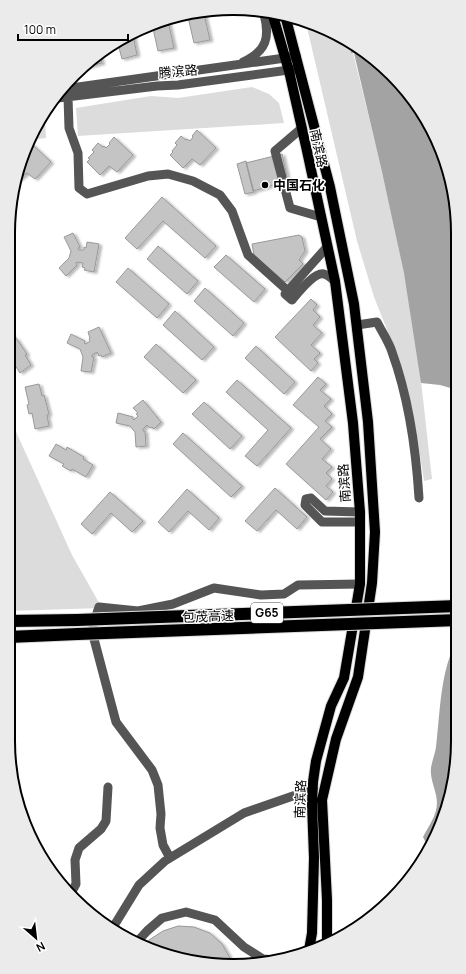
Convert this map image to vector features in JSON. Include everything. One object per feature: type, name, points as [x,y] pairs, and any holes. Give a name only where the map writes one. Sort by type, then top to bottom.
[{"type":"highway","name":"包茂高速","points":[[15,621],[451,606]]},
{"type":"highway","name":"包茂高速","points":[[15,637],[451,620]]},
{"type":"main road","name":"南滨路","points":[[274,19],[302,128],[335,281],[353,423],[360,517],[360,584],[344,678],[331,706],[316,761],[312,789],[314,858],[311,944]]},
{"type":"main road","name":"南滨路","points":[[287,21],[330,188],[353,297],[368,422],[375,532],[368,616],[358,677],[336,739],[322,800],[327,900],[327,938]]},
{"type":"street","points":[[235,65],[250,59],[264,44],[267,37],[268,28],[265,18]]},
{"type":"street","name":"腾滨路","points":[[68,91],[285,58],[296,55]]},
{"type":"street","name":"腾滨路","points":[[68,91],[178,85],[288,71],[300,68]]},
{"type":"street","points":[[68,91],[69,128],[78,153],[78,188],[87,194],[148,176],[168,174],[193,181],[220,195],[232,211],[248,255],[288,291]]},
{"type":"street","points":[[302,128],[275,151],[290,208],[321,217]]},
{"type":"street","points":[[327,247],[285,294],[292,300],[312,278],[319,274],[324,274],[335,281]]},
{"type":"street","points":[[357,325],[377,322],[392,351],[402,385],[413,436],[420,498]]},
{"type":"street","points":[[308,502],[325,511],[360,517]]},
{"type":"street","points":[[170,858],[163,846],[160,828],[161,814],[158,785],[152,770],[116,722],[94,639],[93,625],[99,607],[138,611],[173,604],[214,588],[261,595],[284,594],[298,585],[360,584]]},
{"type":"street","points":[[73,889],[76,884],[75,860],[80,848],[101,829],[106,822],[108,787]]},
{"type":"street","points":[[115,924],[139,885],[165,860],[244,813],[312,789]]},
{"type":"street","points":[[140,938],[162,918],[186,912],[215,920],[244,947],[260,957]]},
{"type":"shaded area","points":[[307,29],[329,37],[342,44],[350,50],[351,53],[353,53],[386,189],[409,298],[420,375],[432,479],[424,481],[414,418],[406,383],[394,347],[374,297],[357,241]]},
{"type":"shaded area","points":[[350,50],[377,69],[406,100],[429,137],[444,177],[451,219],[451,388],[440,385],[421,383],[404,273],[354,53],[351,53]]},
{"type":"shaded area","points":[[252,87],[269,94],[279,103],[284,123],[78,136],[76,108],[151,96],[178,98]]},
{"type":"shaded area","points":[[45,122],[46,138],[36,139]]},
{"type":"shaded area","points":[[15,429],[72,555],[102,608],[15,611]]},
{"type":"shaded area","points":[[451,654],[451,755],[444,797],[426,843],[423,837],[434,817],[437,807],[431,765],[436,747],[444,678]]},
{"type":"building","points":[[205,17],[210,40],[194,43],[189,19]]},
{"type":"building","points":[[169,25],[174,48],[158,51],[153,31]]},
{"type":"building","points":[[134,39],[137,55],[122,59],[119,47]]},
{"type":"building","points":[[101,59],[102,63],[94,65]]},
{"type":"building","points":[[197,130],[216,148],[200,165],[192,159],[183,168],[170,155],[177,145],[175,143],[181,136],[190,141]]},
{"type":"building","points":[[114,137],[133,155],[117,172],[109,166],[100,175],[87,162],[90,159],[88,158],[94,152],[92,150],[98,143],[106,148]]},
{"type":"building","points":[[34,146],[51,162],[35,179],[27,173],[22,177]]},
{"type":"building","points":[[282,154],[288,181],[253,191],[246,163]]},
{"type":"building","points":[[246,161],[254,192],[245,194],[237,164]]},
{"type":"building","points":[[162,197],[216,246],[205,258],[163,221],[137,249],[125,238]]},
{"type":"building","points":[[73,233],[80,247],[78,248],[79,250],[84,250],[84,247],[86,248],[87,242],[99,244],[94,272],[84,270],[85,268],[82,267],[83,263],[77,262],[77,265],[66,276],[59,268],[69,258],[71,251],[64,237]]},
{"type":"building","points":[[299,235],[302,237],[305,251],[299,260],[303,264],[285,282],[254,255],[252,244]]},
{"type":"building","points":[[158,246],[198,281],[187,294],[147,259]]},
{"type":"building","points":[[226,255],[265,289],[254,302],[214,267]]},
{"type":"building","points":[[128,268],[169,304],[157,318],[116,282]]},
{"type":"building","points":[[205,288],[244,323],[233,336],[194,301]]},
{"type":"building","points":[[311,299],[317,305],[313,310],[320,317],[313,325],[322,333],[311,345],[320,353],[314,359],[318,363],[311,371],[275,337]]},
{"type":"building","points":[[175,311],[214,347],[202,360],[163,325]]},
{"type":"building","points":[[99,327],[111,353],[102,357],[101,355],[99,356],[97,352],[92,355],[92,357],[94,357],[91,372],[81,371],[83,357],[80,349],[67,343],[71,334],[85,341],[84,343],[86,344],[90,341],[88,332]]},
{"type":"building","points":[[16,338],[27,354],[25,355],[31,365],[20,373],[15,365]]},
{"type":"building","points":[[156,344],[196,380],[183,393],[144,357]]},
{"type":"building","points":[[256,346],[295,382],[284,394],[245,358]]},
{"type":"building","points":[[318,377],[326,384],[320,390],[331,399],[324,406],[332,414],[325,421],[332,427],[320,439],[331,449],[322,459],[332,467],[326,473],[332,479],[326,486],[333,492],[326,500],[286,464],[319,427],[293,405]]},
{"type":"building","points":[[237,380],[291,428],[257,466],[245,456],[268,430],[226,392]]},
{"type":"building","points":[[39,384],[42,396],[44,395],[49,414],[47,415],[49,426],[35,429],[32,413],[29,414],[27,405],[29,404],[25,387]]},
{"type":"building","points":[[143,400],[161,422],[154,429],[147,425],[143,429],[143,431],[145,431],[146,446],[136,447],[135,432],[130,426],[116,423],[118,413],[133,417],[134,420],[138,416],[136,414],[138,413],[133,408]]},
{"type":"building","points":[[204,402],[242,436],[230,449],[192,414]]},
{"type":"building","points":[[183,433],[242,486],[231,497],[173,444]]},
{"type":"building","points":[[56,444],[66,450],[67,447],[84,457],[83,459],[93,465],[86,477],[72,469],[71,471],[62,466],[64,464],[49,456]]},
{"type":"building","points":[[275,488],[307,517],[297,529],[276,510],[257,531],[245,521]]},
{"type":"building","points":[[187,489],[219,518],[209,530],[188,511],[169,532],[158,522]]},
{"type":"building","points":[[110,492],[143,521],[132,532],[111,513],[92,534],[81,524]]},
{"type":"building","points":[[178,926],[194,927],[210,933],[222,944],[230,959],[190,955],[148,941],[163,931]]},
{"type":"place","name":"中国石化","points":[[265,185]]}]
